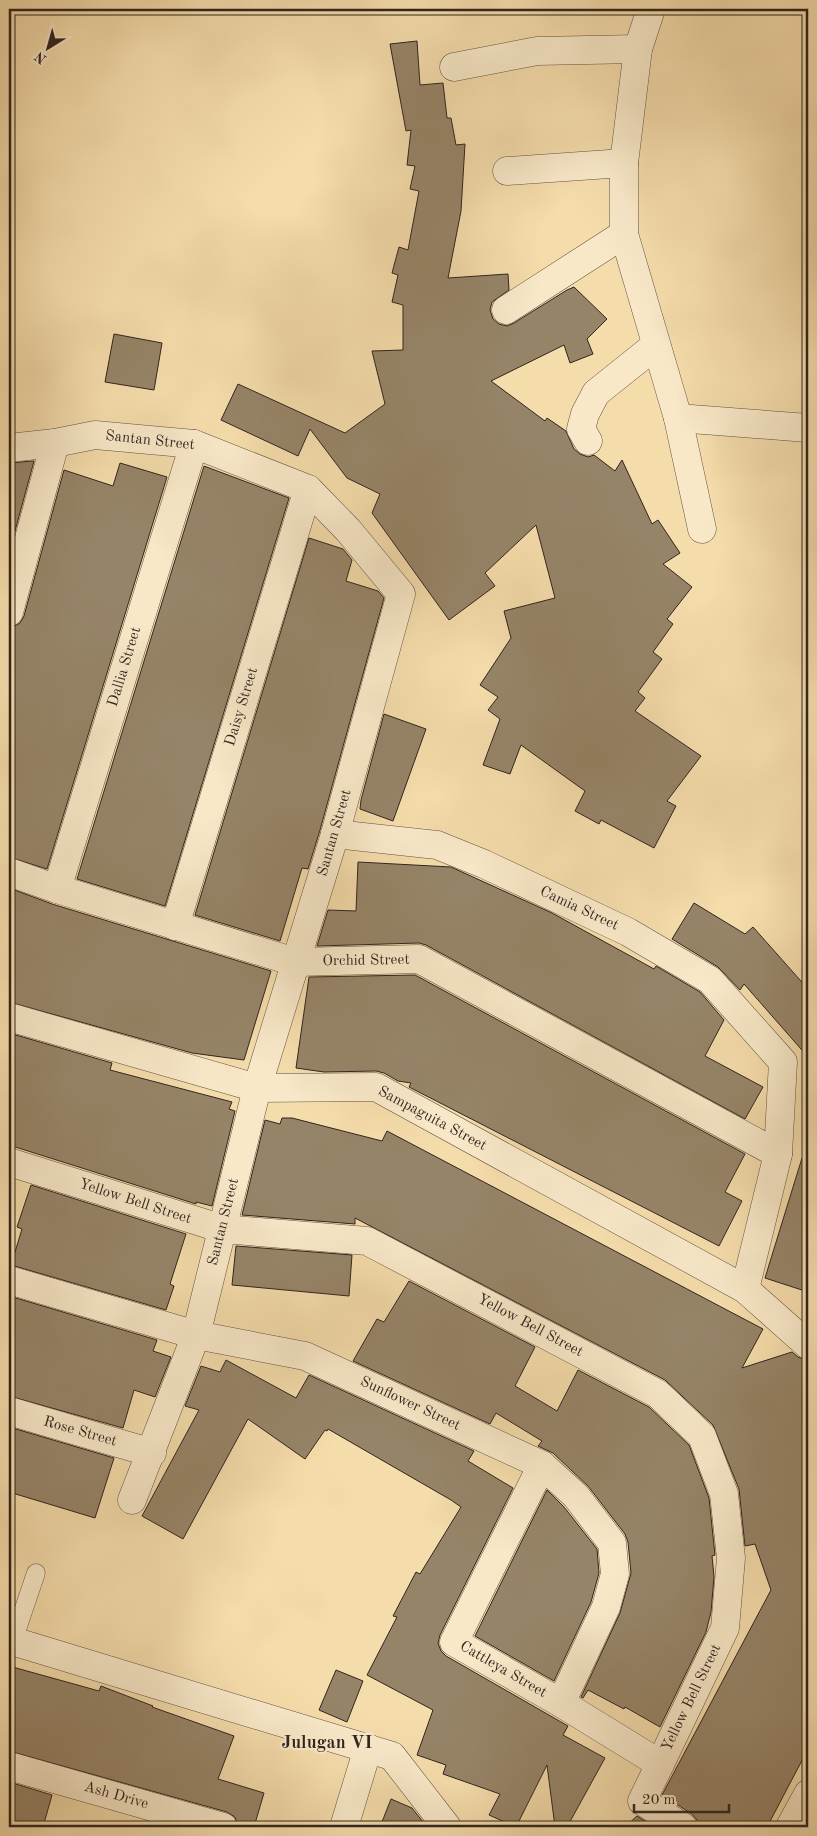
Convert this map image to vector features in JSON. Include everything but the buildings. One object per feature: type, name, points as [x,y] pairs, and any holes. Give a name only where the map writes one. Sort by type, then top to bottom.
[{"type":"street","points":[[650,9],[638,49],[624,163],[624,234],[678,418],[702,529]]},
{"type":"street","points":[[454,67],[537,51],[638,49]]},
{"type":"street","points":[[507,171],[624,163]]},
{"type":"street","points":[[506,310],[624,234]]},
{"type":"street","points":[[588,441],[582,429],[585,414],[596,393],[656,345]]},
{"type":"street","points":[[678,418],[808,428]]},
{"type":"street","name":"Santan Street","points":[[9,448],[56,443],[94,435],[194,444],[308,489],[348,530],[401,594],[335,834],[257,1088],[196,1335],[152,1453],[132,1500]]},
{"type":"street","points":[[9,612],[56,443]]},
{"type":"street","name":"Dallia Street","points":[[57,890],[194,444]]},
{"type":"street","name":"Daisy Street","points":[[175,926],[308,489]]},
{"type":"street","name":"Camia Street","points":[[335,834],[437,845],[484,864],[628,932],[710,980],[783,1062],[778,1154]]},
{"type":"street","name":"Orchid Street","points":[[9,872],[57,890],[295,962],[419,959],[778,1154]]},
{"type":"street","name":"Sampaguita Street","points":[[9,1016],[257,1088],[376,1087],[745,1289],[808,1345]]},
{"type":"street","points":[[745,1289],[778,1154]]},
{"type":"street","name":"Yellow Bell Street","points":[[9,1162],[223,1229],[367,1241],[658,1394],[702,1436],[724,1494],[731,1558],[726,1628],[660,1764]]},
{"type":"street","name":"Sunflower Street","points":[[9,1280],[196,1335],[305,1356],[542,1465],[576,1496],[612,1543],[615,1574],[606,1607],[561,1703]]},
{"type":"street","name":"Rose Street","points":[[9,1411],[152,1453]]},
{"type":"street","name":"Cattleya Street","points":[[542,1465],[454,1642],[561,1703],[660,1764]]},
{"type":"street","points":[[11,1640],[392,1756],[447,1827]]},
{"type":"street","points":[[344,1827],[368,1748]]},
{"type":"street","points":[[660,1764],[642,1801],[683,1827]]},
{"type":"street","name":"Ash Drive","points":[[9,1766],[223,1827]]},
{"type":"street","points":[[790,1827],[808,1794]]},
{"type":"lane","points":[[11,1640],[36,1573]]},
{"type":"district","name":"Julugan VI","points":[[327,1743]]}]
